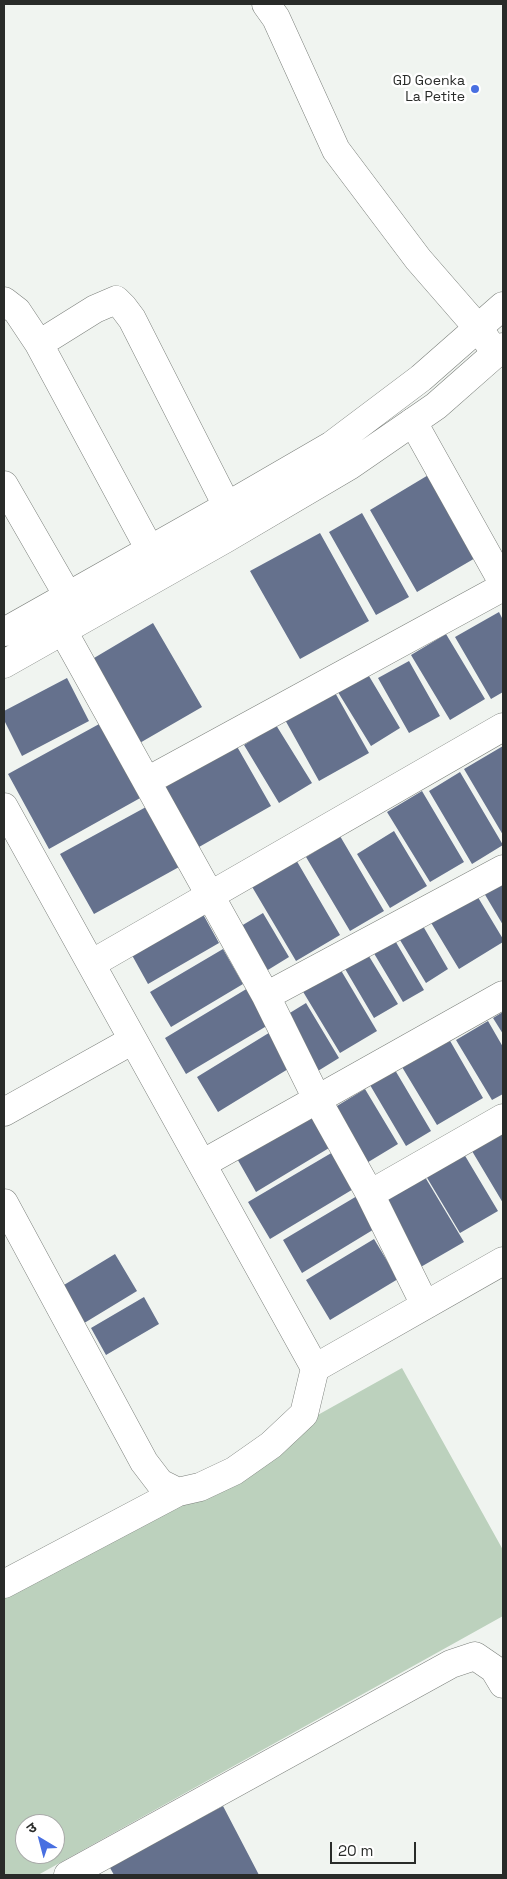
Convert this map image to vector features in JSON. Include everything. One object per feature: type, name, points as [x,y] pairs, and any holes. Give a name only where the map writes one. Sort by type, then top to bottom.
[{"type":"street","points":[[4,664],[349,466],[436,406],[500,350],[478,328],[418,259],[336,150],[276,18],[266,4]]},
{"type":"street","points":[[39,344],[95,309],[116,300],[124,307],[132,319],[227,506]]},
{"type":"street","points":[[4,301],[17,311],[39,344],[150,550]]},
{"type":"street","points":[[4,632],[332,445],[421,378],[503,306]]},
{"type":"street","points":[[147,781],[503,585],[413,422]]},
{"type":"street","points":[[4,485],[68,596]]},
{"type":"street","points":[[63,631],[266,996],[318,1101],[370,1194],[425,1305]]},
{"type":"street","points":[[91,964],[503,727]]},
{"type":"street","points":[[4,807],[315,1368],[304,1414],[271,1445],[234,1471],[200,1487],[178,1492],[4,1584]]},
{"type":"street","points":[[266,996],[503,869]]},
{"type":"street","points":[[202,1164],[318,1101],[503,995]]},
{"type":"street","points":[[4,1112],[133,1040]]},
{"type":"street","points":[[370,1194],[503,1118]]},
{"type":"street","points":[[4,1203],[144,1462],[160,1483],[178,1492]]},
{"type":"street","points":[[315,1368],[503,1261]]},
{"type":"street","points":[[68,1875],[451,1664],[475,1656],[494,1669],[503,1684]]},
{"type":"green space","points":[[402,1368],[503,1550],[503,1616],[65,1860],[65,1814],[15,1814],[15,1864],[58,1864],[38,1875],[4,1875],[4,1590]]},
{"type":"building","points":[[430,474],[477,557],[417,592],[370,510]]},
{"type":"building","points":[[362,513],[409,597],[376,615],[329,532]]},
{"type":"building","points":[[320,533],[369,621],[300,659],[250,571]]},
{"type":"building","points":[[499,612],[503,620],[503,692],[491,699],[455,637]]},
{"type":"building","points":[[153,623],[202,707],[138,744],[89,661]]},
{"type":"building","points":[[446,634],[485,699],[450,720],[411,655]]},
{"type":"building","points":[[409,661],[440,716],[409,733],[378,678]]},
{"type":"building","points":[[363,666],[400,728],[371,746],[333,684]]},
{"type":"building","points":[[67,678],[89,721],[22,756],[4,720],[4,711]]},
{"type":"building","points":[[333,689],[369,753],[319,781],[284,718]]},
{"type":"building","points":[[101,723],[142,797],[49,849],[8,774]]},
{"type":"building","points":[[276,725],[312,783],[279,803],[244,745]]},
{"type":"building","points":[[235,743],[271,806],[192,851],[157,788]]},
{"type":"building","points":[[503,746],[503,835],[464,769]]},
{"type":"building","points":[[460,772],[503,845],[472,864],[429,791]]},
{"type":"building","points":[[422,791],[464,862],[430,882],[387,812]]},
{"type":"building","points":[[146,807],[179,867],[94,914],[60,854]]},
{"type":"building","points":[[394,831],[427,886],[390,908],[357,854]]},
{"type":"building","points":[[340,836],[384,911],[350,931],[306,857]]},
{"type":"building","points":[[295,858],[340,935],[296,961],[251,885]]},
{"type":"building","points":[[503,881],[503,925],[484,893]]},
{"type":"building","points":[[476,894],[503,942],[459,969],[430,921]]},
{"type":"building","points":[[199,907],[219,943],[148,984],[128,948]]},
{"type":"building","points":[[263,913],[289,957],[263,973],[236,929]]},
{"type":"building","points":[[423,926],[448,969],[426,983],[400,940]]},
{"type":"building","points":[[390,932],[424,990],[403,1002],[369,945]]},
{"type":"building","points":[[364,948],[398,1004],[374,1018],[341,962]]},
{"type":"building","points":[[223,949],[243,984],[171,1027],[150,992]]},
{"type":"building","points":[[339,967],[377,1031],[340,1053],[302,990]]},
{"type":"building","points":[[248,988],[270,1024],[186,1074],[165,1038]]},
{"type":"building","points":[[306,1003],[339,1058],[313,1074],[280,1019]]},
{"type":"building","points":[[503,1012],[503,1034],[493,1018]]},
{"type":"building","points":[[488,1021],[503,1047],[503,1094],[492,1100],[456,1040]]},
{"type":"building","points":[[272,1031],[293,1066],[218,1112],[197,1077]]},
{"type":"building","points":[[449,1039],[483,1098],[437,1125],[402,1067]]},
{"type":"building","points":[[395,1070],[431,1131],[406,1146],[370,1085]]},
{"type":"building","points":[[365,1089],[398,1144],[365,1164],[332,1109]]},
{"type":"building","points":[[317,1106],[339,1142],[256,1192],[235,1155]]},
{"type":"building","points":[[503,1126],[503,1203],[469,1146]]},
{"type":"building","points":[[461,1149],[498,1211],[460,1233],[423,1171]]},
{"type":"building","points":[[333,1152],[355,1188],[270,1239],[248,1202]]},
{"type":"building","points":[[425,1177],[464,1242],[419,1268],[380,1204]]},
{"type":"building","points":[[357,1196],[376,1228],[302,1273],[283,1240]]},
{"type":"building","points":[[374,1239],[398,1279],[330,1320],[306,1280]]},
{"type":"building","points":[[115,1254],[137,1291],[81,1325],[59,1288]]},
{"type":"building","points":[[144,1297],[159,1324],[106,1355],[91,1328]]},
{"type":"building","points":[[223,1806],[259,1875],[114,1875],[109,1866]]},
{"type":"place","name":"GD Goenka La Petite","points":[[475,89]]}]
